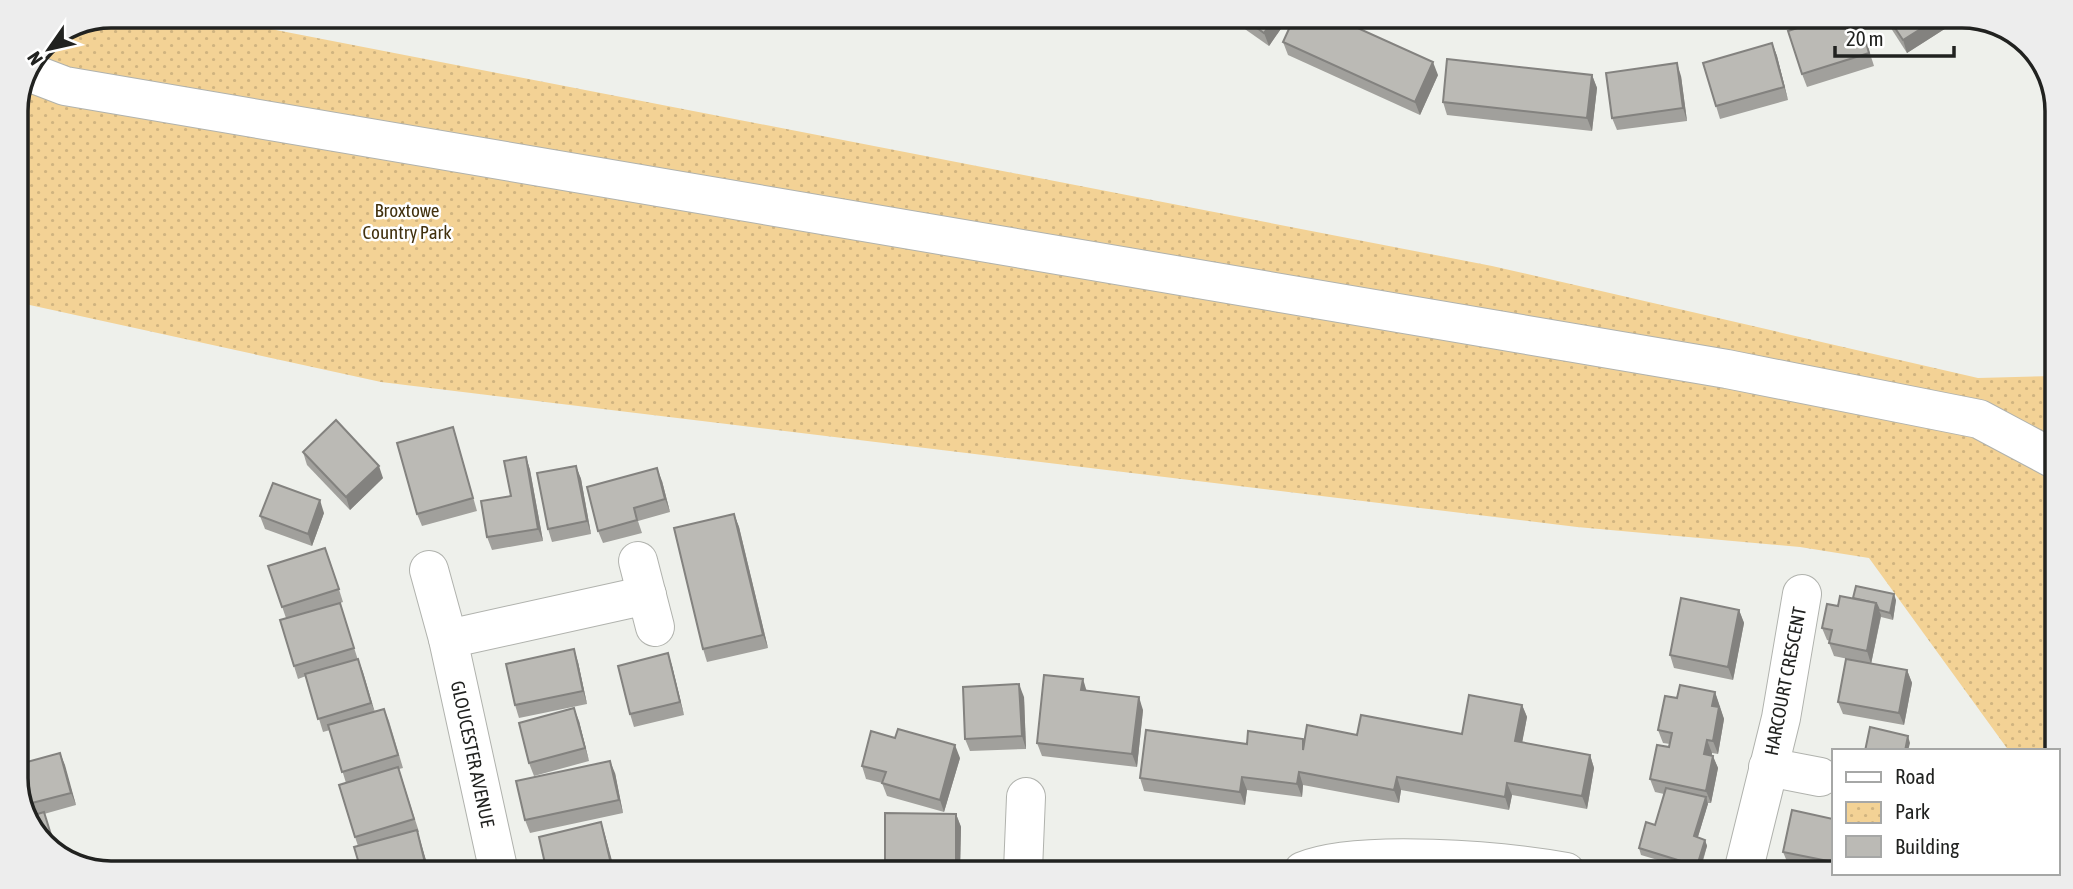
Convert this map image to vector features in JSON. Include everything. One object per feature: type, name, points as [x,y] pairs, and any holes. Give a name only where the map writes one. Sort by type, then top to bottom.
[{"type":"street","points":[[37,75],[65,86],[1727,369],[1979,419],[2045,454]]},
{"type":"street","name":"GLOUCESTER AVENUE","points":[[429,570],[448,639],[496,861]]},
{"type":"street","points":[[448,639],[647,594]]},
{"type":"street","name":"HARCOURT CRESCENT","points":[[1746,861],[1781,718],[1802,594]]},
{"type":"street","name":"HARCOURT CRESCENT","points":[[1768,767],[1820,777]]},
{"type":"street","points":[[1023,861],[1026,797]]},
{"type":"street","points":[[1349,861],[1453,861]]},
{"type":"green space","name":"Broxtowe Country Park","points":[[111,28],[266,28],[1492,266],[1978,378],[2045,376],[2045,749],[2008,749],[1869,558],[1800,547],[1577,527],[381,382],[28,305],[28,106],[37,74],[56,49],[85,32]]},
{"type":"building","points":[[1289,28],[1358,28],[1433,62],[1415,102],[1283,42]]},
{"type":"building","points":[[1797,28],[1862,28],[1869,53],[1802,74],[1788,31]]},
{"type":"building","points":[[1895,28],[1922,28],[1903,40]]},
{"type":"building","points":[[1772,43],[1784,87],[1716,106],[1703,63]]},
{"type":"building","points":[[1447,59],[1592,75],[1587,118],[1443,102]]},
{"type":"building","points":[[1677,63],[1683,108],[1612,118],[1606,73]]},
{"type":"building","points":[[336,420],[379,466],[346,497],[303,452]]},
{"type":"building","points":[[453,427],[473,498],[417,514],[397,443]]},
{"type":"building","points":[[526,457],[538,529],[487,537],[481,501],[511,496],[504,461]]},
{"type":"building","points":[[576,466],[587,521],[548,529],[537,473]]},
{"type":"building","points":[[657,468],[665,499],[634,508],[637,520],[598,531],[587,487]]},
{"type":"building","points":[[273,483],[320,500],[308,534],[260,516]]},
{"type":"building","points":[[734,514],[763,635],[703,649],[674,528]]},
{"type":"building","points":[[325,548],[339,589],[282,607],[268,566]]},
{"type":"building","points":[[1856,586],[1894,594],[1890,613],[1879,610],[1876,603],[1853,598]]},
{"type":"building","points":[[1840,596],[1876,603],[1867,651],[1829,643],[1832,630],[1822,628],[1827,604],[1838,606]]},
{"type":"building","points":[[1681,598],[1739,610],[1728,667],[1670,655]]},
{"type":"building","points":[[340,603],[354,648],[294,666],[280,620]]},
{"type":"building","points":[[574,649],[583,691],[515,705],[506,664]]},
{"type":"building","points":[[668,653],[680,702],[630,714],[618,666]]},
{"type":"building","points":[[358,659],[371,703],[318,719],[305,674]]},
{"type":"building","points":[[1846,659],[1907,670],[1899,713],[1838,702]]},
{"type":"building","points":[[1044,675],[1083,679],[1081,690],[1139,697],[1132,754],[1037,743]]},
{"type":"building","points":[[1019,684],[1022,736],[965,739],[963,687]]},
{"type":"building","points":[[1680,685],[1715,692],[1712,706],[1719,707],[1713,741],[1707,740],[1704,754],[1713,756],[1706,791],[1650,779],[1657,745],[1669,747],[1672,733],[1658,730],[1665,696],[1677,698]]},
{"type":"building","points":[[1469,695],[1522,705],[1515,741],[1590,755],[1582,796],[1507,783],[1505,797],[1397,777],[1394,790],[1299,772],[1297,784],[1242,777],[1240,792],[1140,778],[1146,730],[1247,744],[1248,731],[1303,739],[1303,750],[1307,725],[1357,735],[1361,715],[1462,734]]},
{"type":"building","points":[[574,708],[585,748],[529,763],[519,723]]},
{"type":"building","points":[[384,709],[398,755],[342,772],[328,725]]},
{"type":"building","points":[[1870,727],[1908,736],[1905,749],[1865,749]]},
{"type":"building","points":[[898,729],[955,745],[940,800],[882,783],[886,772],[862,766],[871,731],[895,738]]},
{"type":"building","points":[[60,753],[71,793],[32,803],[28,762]]},
{"type":"building","points":[[610,761],[619,800],[525,820],[516,781]]},
{"type":"building","points":[[398,767],[414,819],[355,837],[339,785]]},
{"type":"building","points":[[1666,788],[1706,797],[1694,836],[1705,840],[1699,861],[1681,861],[1639,848],[1646,822],[1655,825]]},
{"type":"building","points":[[1792,810],[1832,819],[1832,861],[1783,852]]},
{"type":"building","points":[[44,812],[51,835],[42,824],[37,814]]},
{"type":"building","points":[[885,813],[956,814],[956,861],[885,860]]},
{"type":"building","points":[[601,822],[610,861],[544,861],[539,837]]},
{"type":"building","points":[[417,830],[425,861],[358,861],[354,847]]}]
